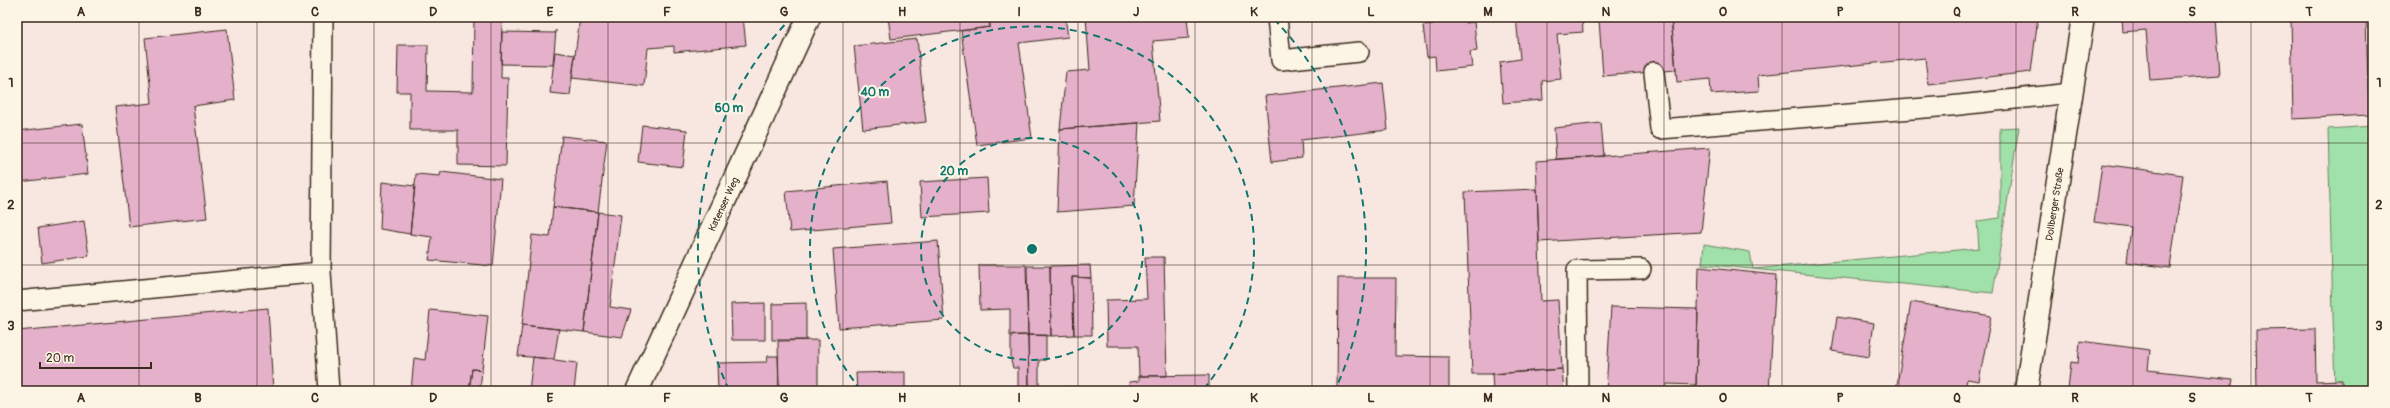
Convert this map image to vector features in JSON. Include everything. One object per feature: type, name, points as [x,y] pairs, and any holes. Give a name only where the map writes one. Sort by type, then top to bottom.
[{"type":"street","name":"Katenser Weg","points":[[637,391],[809,17]]},
{"type":"street","name":"Dollberger Straße","points":[[2026,391],[2083,17]]},
{"type":"lane","points":[[323,17],[321,272],[329,391]]},
{"type":"lane","points":[[1278,17],[1282,60],[1359,52]]},
{"type":"lane","points":[[1654,72],[1660,129],[1955,105],[2071,93]]},
{"type":"lane","points":[[1578,391],[1577,270],[1641,269]]},
{"type":"lane","points":[[17,301],[321,272]]},
{"type":"green space","points":[[2373,126],[2373,391],[2335,391],[2328,129]]},
{"type":"green space","points":[[2019,127],[1993,293],[1702,264],[1704,244],[1750,252],[1753,269],[1979,248],[1977,221],[2000,218],[2000,128]]},
{"type":"building","points":[[474,17],[502,17],[501,78],[508,78],[506,166],[458,165],[458,130],[410,130],[410,92],[397,92],[398,45],[428,45],[427,91],[473,92]]},
{"type":"building","points":[[580,17],[743,17],[746,45],[674,52],[674,46],[648,48],[644,86],[572,78]]},
{"type":"building","points":[[888,17],[989,17],[990,27],[891,39]]},
{"type":"building","points":[[989,17],[1065,17],[1068,37],[1019,43],[1032,138],[977,145],[961,31],[990,27]]},
{"type":"building","points":[[1086,17],[1187,17],[1189,38],[1153,41],[1160,121],[1060,129],[1066,72],[1090,70]]},
{"type":"building","points":[[1432,17],[1465,17],[1465,23],[1474,22],[1477,51],[1470,52],[1472,67],[1436,71],[1435,56],[1427,57],[1423,26],[1433,25]]},
{"type":"building","points":[[1516,17],[1582,17],[1583,32],[1557,34],[1561,79],[1542,81],[1543,100],[1503,103],[1500,62],[1520,59]]},
{"type":"building","points":[[1639,17],[1671,17],[1676,70],[1603,76],[1599,20]]},
{"type":"building","points":[[1671,17],[2038,17],[2031,72],[1928,84],[1925,58],[1758,75],[1759,91],[1711,94],[1710,79],[1677,82]]},
{"type":"building","points":[[2122,17],[2216,17],[2220,75],[2150,80],[2146,30],[2123,32]]},
{"type":"building","points":[[2291,17],[2366,17],[2369,115],[2293,119]]},
{"type":"building","points":[[227,29],[235,100],[193,106],[207,218],[129,227],[115,107],[152,103],[145,38]]},
{"type":"building","points":[[556,30],[553,65],[501,64],[502,32],[555,33]]},
{"type":"building","points":[[917,39],[926,122],[863,129],[854,46]]},
{"type":"building","points":[[555,52],[575,55],[570,95],[550,93]]},
{"type":"building","points":[[1383,83],[1388,130],[1301,140],[1302,158],[1272,162],[1265,96]]},
{"type":"building","points":[[1139,123],[1134,206],[1057,212],[1060,129]]},
{"type":"building","points":[[1601,123],[1604,156],[1556,159],[1554,128]]},
{"type":"building","points":[[82,124],[88,174],[19,182],[17,131]]},
{"type":"building","points":[[642,125],[687,130],[683,167],[638,162]]},
{"type":"building","points":[[562,136],[607,141],[598,212],[553,207]]},
{"type":"building","points":[[1710,148],[1701,232],[1539,242],[1536,161]]},
{"type":"building","points":[[2102,164],[2183,175],[2170,268],[2127,262],[2131,227],[2094,222]]},
{"type":"building","points":[[441,172],[501,179],[493,266],[429,260],[432,237],[410,234],[416,174],[440,176]]},
{"type":"building","points":[[987,178],[989,213],[922,217],[920,182]]},
{"type":"building","points":[[887,181],[891,223],[790,232],[786,191]]},
{"type":"building","points":[[382,182],[415,186],[410,234],[380,229]]},
{"type":"building","points":[[1537,189],[1541,301],[1558,300],[1562,369],[1472,374],[1465,192]]},
{"type":"building","points":[[553,207],[598,212],[584,332],[522,325],[532,235],[550,237]]},
{"type":"building","points":[[598,212],[621,215],[610,307],[631,310],[622,337],[584,332]]},
{"type":"building","points":[[84,221],[89,256],[42,263],[38,228]]},
{"type":"building","points":[[938,241],[944,320],[839,328],[833,249]]},
{"type":"building","points":[[1145,257],[1164,257],[1167,376],[1139,376],[1138,346],[1107,346],[1106,300],[1147,299]]},
{"type":"building","points":[[979,265],[1026,265],[1028,335],[1010,336],[1010,309],[980,310]]},
{"type":"building","points":[[1090,265],[1091,278],[1072,277],[1074,335],[1051,336],[1050,266]]},
{"type":"building","points":[[1027,266],[1050,266],[1051,336],[1028,335]]},
{"type":"building","points":[[1699,267],[1776,275],[1769,391],[1696,391]]},
{"type":"building","points":[[1072,277],[1091,278],[1092,335],[1074,335]]},
{"type":"building","points":[[1338,278],[1396,278],[1395,356],[1449,357],[1449,391],[1337,391]]},
{"type":"building","points":[[1911,302],[1991,316],[1979,381],[1967,379],[1965,391],[1896,391]]},
{"type":"building","points":[[765,303],[765,340],[732,340],[731,304]]},
{"type":"building","points":[[806,303],[806,340],[772,340],[772,304]]},
{"type":"building","points":[[1611,307],[1698,309],[1696,385],[1667,384],[1666,391],[1606,391]]},
{"type":"building","points":[[268,308],[273,391],[17,391],[17,331]]},
{"type":"building","points":[[430,310],[488,316],[482,370],[472,369],[469,391],[411,391],[414,358],[425,360]]},
{"type":"building","points":[[1837,317],[1874,323],[1869,357],[1832,351]]},
{"type":"building","points":[[522,325],[559,329],[554,359],[518,356]]},
{"type":"building","points":[[2315,329],[2316,381],[2342,380],[2342,391],[2257,391],[2256,330]]},
{"type":"building","points":[[1011,335],[1028,335],[1029,388],[1018,388],[1018,368],[1013,368],[1011,361]]},
{"type":"building","points":[[1028,335],[1046,335],[1046,360],[1039,360],[1039,388],[1029,388]]},
{"type":"building","points":[[818,340],[818,391],[779,391],[778,341]]},
{"type":"building","points":[[2080,341],[2150,350],[2148,370],[2233,379],[2231,391],[2068,390],[2071,362],[2078,363]]},
{"type":"building","points":[[768,356],[778,356],[779,391],[718,391],[717,363],[767,362]]},
{"type":"building","points":[[533,357],[577,363],[574,391],[529,391]]},
{"type":"building","points":[[472,369],[482,370],[480,391],[469,391]]},
{"type":"building","points":[[1562,369],[1564,391],[1493,391],[1492,374]]},
{"type":"building","points":[[905,372],[905,391],[857,391],[856,373]]},
{"type":"building","points":[[1209,375],[1209,391],[1130,391],[1129,382],[1139,381],[1139,376]]},
{"type":"building","points":[[1072,387],[1072,391],[1029,391],[1029,388]]},
{"type":"building","points":[[1029,388],[1029,391],[985,391],[985,389]]}]
